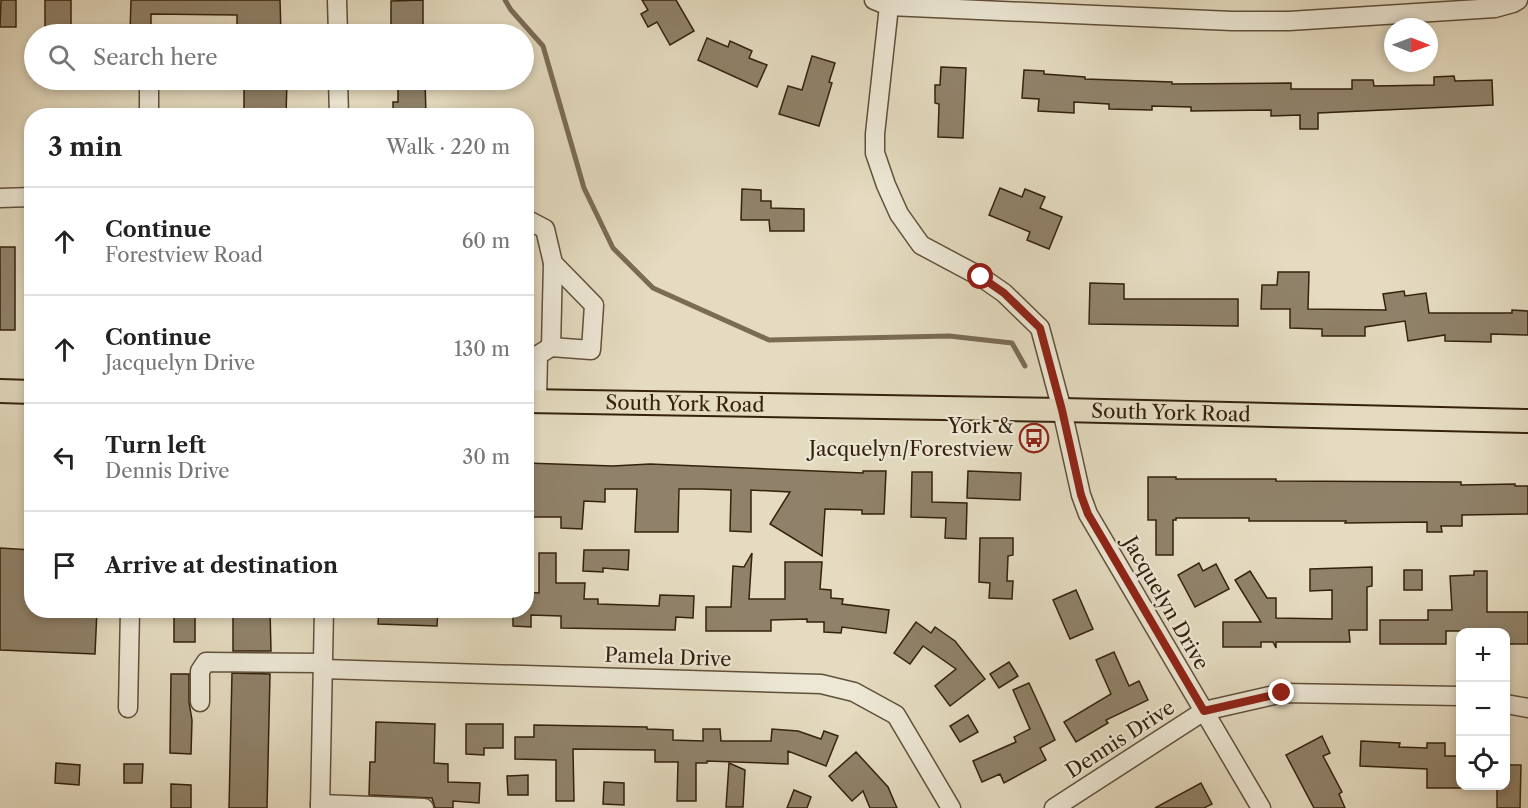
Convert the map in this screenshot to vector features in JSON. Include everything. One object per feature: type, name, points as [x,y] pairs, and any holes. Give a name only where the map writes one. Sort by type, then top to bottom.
[{"type":"main road","points":[[0,391],[24,392]]},
{"type":"main road","name":"South York Road","points":[[534,401],[1528,421]]},
{"type":"street","points":[[337,0],[338,24]]},
{"type":"street","points":[[882,3],[1232,21],[1289,21],[1495,8],[1518,0]]},
{"type":"street","name":"Jacquelyn Drive","points":[[882,3],[875,153],[899,214],[921,245],[981,277],[1004,293],[1040,328],[1062,410],[1081,495],[1088,514],[1261,808]]},
{"type":"street","points":[[149,90],[149,108]]},
{"type":"street","points":[[338,90],[339,108]]},
{"type":"street","points":[[0,198],[24,197]]},
{"type":"street","points":[[534,223],[545,229],[553,262],[551,347]]},
{"type":"street","points":[[534,386],[538,355],[551,347],[591,350],[594,305],[553,262]]},
{"type":"street","points":[[128,708],[130,618]]},
{"type":"street","points":[[324,618],[320,806],[424,808]]},
{"type":"street","name":"Pamela Drive","points":[[200,702],[200,671],[206,662],[821,684],[854,692],[896,715],[951,808]]},
{"type":"street","name":"Dennis Drive","points":[[1054,808],[1204,711],[1282,693],[1456,696]]},
{"type":"street","points":[[1510,705],[1528,708]]},
{"type":"building","points":[[1,0],[16,0],[16,27],[0,27]]},
{"type":"building","points":[[45,0],[71,0],[71,24],[45,24]]},
{"type":"building","points":[[131,0],[280,0],[281,24],[237,24],[237,15],[151,14],[151,24],[130,24]]},
{"type":"building","points":[[423,0],[423,24],[391,24],[391,1]]},
{"type":"building","points":[[642,0],[676,0],[694,31],[670,45],[657,22],[648,27],[641,14],[648,10]]},
{"type":"building","points":[[707,38],[728,47],[730,41],[752,51],[749,58],[767,65],[757,87],[698,60]]},
{"type":"building","points":[[812,56],[835,63],[829,82],[832,83],[819,126],[779,114],[788,86],[802,90]]},
{"type":"building","points":[[941,67],[966,68],[963,138],[938,137],[939,104],[935,103],[935,85],[940,85]]},
{"type":"building","points":[[1024,70],[1085,77],[1085,79],[1172,82],[1172,84],[1291,83],[1291,89],[1352,89],[1352,80],[1373,80],[1374,86],[1434,85],[1434,77],[1454,76],[1455,81],[1492,80],[1493,105],[1318,113],[1318,129],[1300,129],[1300,115],[1271,116],[1271,110],[1191,111],[1191,107],[1152,106],[1152,110],[1109,109],[1109,104],[1074,102],[1074,113],[1038,111],[1039,99],[1022,98]]},
{"type":"building","points":[[244,90],[287,90],[286,108],[244,108]]},
{"type":"building","points":[[398,90],[425,90],[426,108],[393,108],[393,102],[398,102]]},
{"type":"building","points":[[1000,188],[1022,197],[1025,189],[1045,197],[1040,208],[1062,217],[1049,249],[1027,240],[1030,232],[989,215]]},
{"type":"building","points":[[742,189],[761,190],[761,201],[771,201],[771,208],[804,209],[804,231],[770,231],[769,220],[741,220]]},
{"type":"building","points":[[0,247],[15,247],[15,330],[0,330]]},
{"type":"building","points":[[1278,272],[1309,272],[1308,309],[1386,310],[1383,294],[1404,291],[1405,296],[1426,293],[1429,313],[1528,311],[1528,335],[1491,334],[1491,342],[1445,341],[1445,335],[1408,341],[1405,321],[1365,327],[1365,336],[1322,336],[1322,329],[1290,328],[1290,309],[1261,309],[1262,285],[1277,285]]},
{"type":"building","points":[[1090,283],[1124,284],[1124,299],[1238,299],[1238,326],[1089,324]]},
{"type":"building","points":[[534,463],[613,466],[650,464],[863,473],[863,471],[886,471],[884,514],[862,514],[862,510],[825,509],[822,556],[770,524],[790,492],[751,490],[751,532],[730,531],[731,490],[679,489],[678,532],[635,532],[637,489],[605,489],[605,502],[584,501],[582,529],[561,528],[561,517],[534,517]]},
{"type":"building","points":[[968,471],[1021,473],[1020,500],[967,498]]},
{"type":"building","points":[[912,472],[932,472],[932,502],[967,503],[966,539],[945,538],[946,518],[911,517]]},
{"type":"building","points":[[1148,477],[1276,479],[1276,481],[1461,482],[1461,485],[1515,484],[1515,486],[1528,486],[1528,514],[1462,515],[1462,526],[1441,526],[1442,532],[1427,532],[1427,522],[1345,523],[1346,521],[1176,518],[1173,520],[1173,555],[1156,555],[1156,520],[1148,520]]},
{"type":"building","points":[[980,538],[1013,538],[1013,555],[1008,556],[1007,581],[1013,581],[1012,599],[989,598],[990,583],[979,582]]},
{"type":"building","points":[[0,548],[24,550],[24,618],[97,618],[95,654],[0,650]]},
{"type":"building","points":[[584,550],[629,550],[628,570],[603,568],[603,572],[583,571]]},
{"type":"building","points":[[539,553],[556,553],[556,583],[585,583],[584,599],[598,599],[598,604],[659,606],[660,595],[694,596],[693,618],[676,617],[675,630],[561,628],[561,616],[534,615],[534,593],[539,593]]},
{"type":"building","points":[[752,553],[749,599],[785,599],[785,562],[822,562],[820,589],[831,590],[831,598],[843,599],[842,604],[889,610],[886,633],[842,627],[841,633],[824,632],[824,622],[807,622],[807,619],[771,620],[771,631],[706,631],[706,607],[731,607],[733,566],[744,567]]},
{"type":"building","points":[[1199,563],[1203,571],[1216,564],[1229,589],[1195,607],[1178,575]]},
{"type":"building","points":[[1372,567],[1372,586],[1367,587],[1367,630],[1349,630],[1350,642],[1276,642],[1276,648],[1273,642],[1261,642],[1261,647],[1223,647],[1223,622],[1261,622],[1235,580],[1250,571],[1267,598],[1276,598],[1276,618],[1332,619],[1332,590],[1310,591],[1310,569]]},
{"type":"building","points":[[1404,570],[1422,570],[1422,590],[1404,590]]},
{"type":"building","points":[[1474,571],[1487,571],[1487,612],[1528,612],[1528,644],[1510,644],[1510,628],[1456,628],[1456,631],[1446,631],[1446,644],[1380,644],[1380,620],[1428,620],[1428,610],[1452,610],[1450,576],[1474,575]]},
{"type":"building","points":[[1076,590],[1093,629],[1070,639],[1053,600]]},
{"type":"building","points":[[174,618],[195,618],[195,642],[174,642]]},
{"type":"building","points":[[233,618],[270,618],[271,651],[233,651]]},
{"type":"building","points":[[378,618],[438,618],[437,626],[378,624]]},
{"type":"building","points":[[513,618],[531,618],[531,627],[513,626]]},
{"type":"building","points":[[916,622],[931,633],[935,627],[955,641],[985,679],[950,706],[935,686],[956,669],[923,646],[910,664],[894,653]]},
{"type":"building","points":[[1114,652],[1129,686],[1139,681],[1148,700],[1106,720],[1108,723],[1076,742],[1064,722],[1111,694],[1096,660]]},
{"type":"building","points":[[1009,662],[1018,676],[999,688],[990,674]]},
{"type":"building","points":[[232,673],[270,674],[267,808],[229,808]]},
{"type":"building","points":[[171,674],[189,674],[189,702],[192,720],[191,754],[170,753]]},
{"type":"building","points":[[1029,683],[1055,740],[1040,748],[1046,760],[1004,783],[1000,774],[982,782],[973,761],[1016,742],[1014,737],[1030,729],[1013,690]]},
{"type":"building","points":[[968,715],[978,732],[960,742],[950,726]]},
{"type":"building","points":[[376,722],[435,724],[434,763],[448,764],[448,782],[480,783],[479,803],[453,801],[453,808],[435,808],[432,798],[369,795],[370,762],[375,762]]},
{"type":"building","points":[[466,724],[503,724],[503,748],[484,748],[484,755],[466,754]]},
{"type":"building","points":[[534,725],[647,727],[647,729],[673,730],[673,740],[703,741],[703,729],[720,729],[721,741],[771,741],[772,729],[798,731],[821,739],[824,731],[838,736],[826,766],[788,751],[788,764],[707,761],[707,763],[696,763],[696,801],[677,801],[678,762],[655,762],[655,750],[573,749],[574,801],[556,801],[556,760],[515,759],[515,737],[534,737]]},
{"type":"building","points":[[1322,736],[1330,753],[1323,756],[1342,792],[1339,794],[1345,808],[1314,808],[1286,755]]},
{"type":"building","points":[[1361,741],[1400,743],[1399,747],[1427,748],[1427,743],[1445,743],[1445,756],[1456,756],[1456,788],[1427,788],[1427,769],[1360,766]]},
{"type":"building","points":[[856,752],[888,787],[897,808],[870,808],[863,791],[852,801],[829,776]]},
{"type":"building","points":[[56,763],[80,765],[79,785],[55,783]]},
{"type":"building","points":[[729,763],[745,770],[743,807],[726,807]]},
{"type":"building","points":[[124,764],[143,764],[142,783],[124,783]]},
{"type":"building","points":[[1510,765],[1521,765],[1520,808],[1497,808],[1497,790],[1510,790]]},
{"type":"building","points":[[528,775],[528,795],[508,795],[507,776]]},
{"type":"building","points":[[604,782],[624,783],[624,805],[603,804]]},
{"type":"building","points":[[1201,783],[1212,804],[1204,808],[1155,808]]},
{"type":"building","points":[[171,784],[191,785],[191,808],[171,808]]},
{"type":"building","points":[[794,790],[811,797],[807,808],[787,808]]},
{"type":"waterway","points":[[505,0],[523,24]]},
{"type":"waterway","points":[[534,36],[543,46],[584,188],[613,248],[653,288],[769,340],[949,336],[1012,343],[1025,366]]},
{"type":"place","name":"York & Jacquelyn/Forestview","points":[[1034,438]]},
{"type":"route","points":[[981,277],[1004,293],[1040,328],[1062,410],[1081,495],[1088,514],[1204,711],[1282,693]]}]
